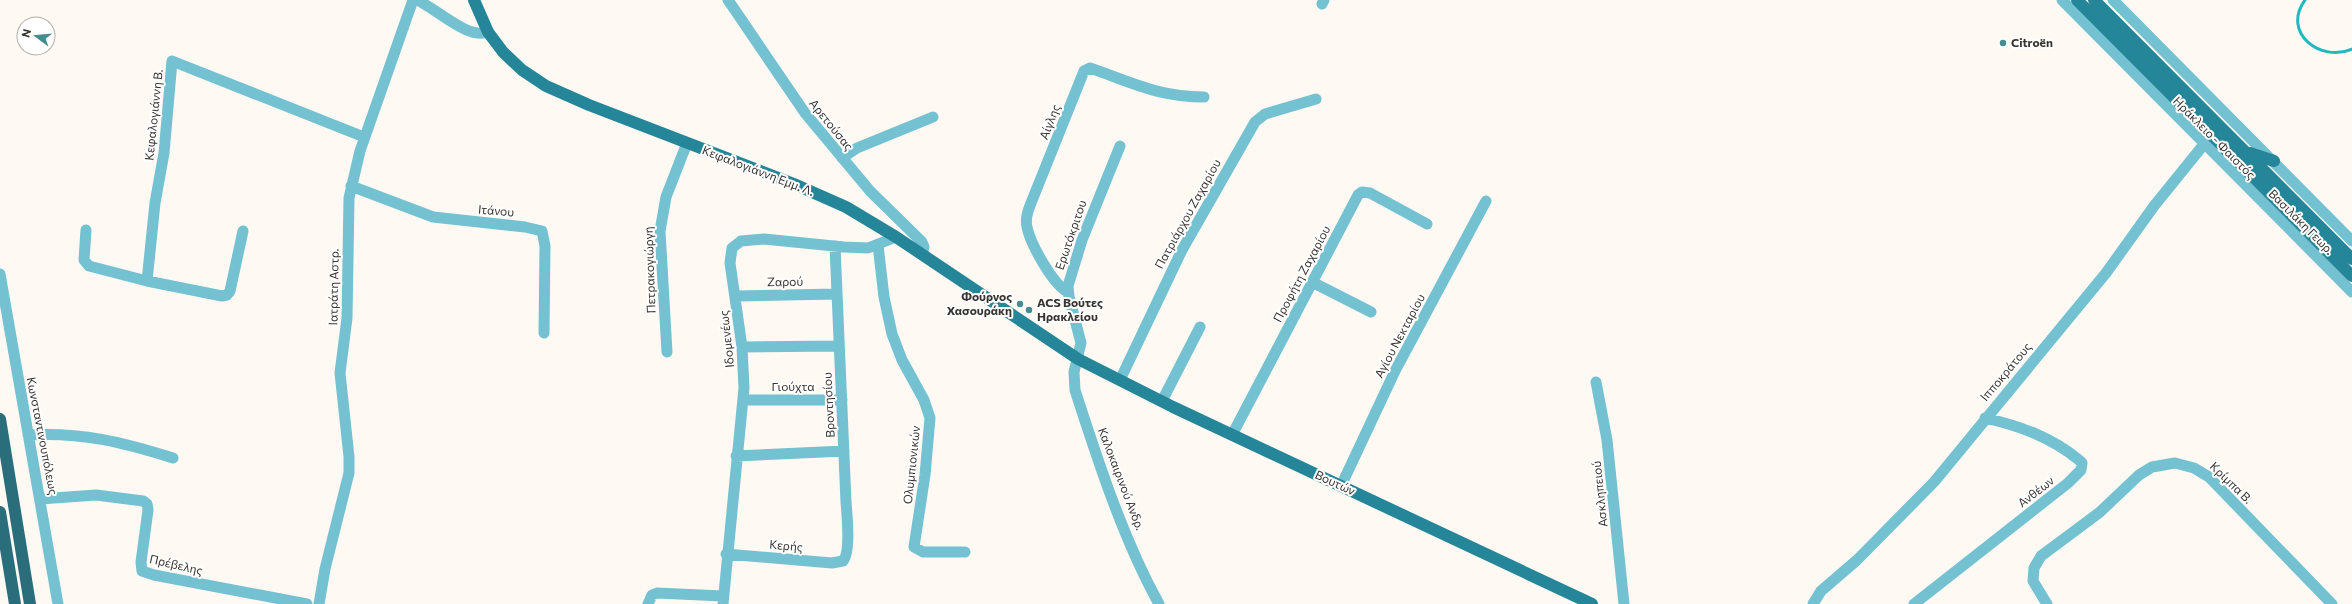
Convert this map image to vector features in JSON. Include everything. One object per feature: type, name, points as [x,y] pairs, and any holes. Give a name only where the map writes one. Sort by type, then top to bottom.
[{"type":"highway","points":[[0,419],[30,604]]},
{"type":"highway","points":[[0,512],[15,604]]},
{"type":"main road","name":"Κεφαλογιάννη Εμμ. Λ.","points":[[474,0],[488,32],[513,63],[546,86],[589,105],[828,199],[861,215],[922,254],[1053,344],[1078,359]]},
{"type":"main road","name":"Ηράκλειο - Φαιστός","points":[[2077,0],[2352,276]]},
{"type":"main road","name":"Ηράκλειο - Φαιστός","points":[[2094,0],[2352,259]]},
{"type":"main road","points":[[2244,150],[2274,161]]},
{"type":"main road","name":"Βουτών","points":[[1078,359],[1232,435],[1592,604]]},
{"type":"street","name":"Ιατράτη Αστρ.","points":[[319,604],[326,563],[349,473],[349,456],[340,374],[348,318],[348,216],[351,186],[364,138],[413,0]]},
{"type":"street","points":[[417,0],[429,3],[465,30],[476,34],[488,32]]},
{"type":"street","name":"Αρετούσας","points":[[728,0],[788,89],[842,158],[870,192],[922,242],[924,247],[922,254]]},
{"type":"street","name":"Βασιλάκη Γεωρ.","points":[[2062,0],[2352,292]]},
{"type":"street","name":"Βασιλάκη Γεωρ.","points":[[2112,0],[2352,241]]},
{"type":"street","name":"Κεφαλογιάννη Β.","points":[[148,281],[155,203],[164,153],[172,61],[364,138]]},
{"type":"street","name":"Αίγλης","points":[[1068,292],[1056,282],[1046,266],[1028,231],[1026,221],[1031,203],[1084,71],[1090,68],[1166,94],[1204,97]]},
{"type":"street","name":"Πατριάρχου Ζαχαρίου","points":[[1120,380],[1182,250],[1255,122],[1265,114],[1316,99]]},
{"type":"street","points":[[842,158],[857,148],[933,117]]},
{"type":"street","name":"Πετρακογιώργη","points":[[667,352],[660,231],[666,197],[687,143]]},
{"type":"street","name":"Ιπποκράτους","points":[[1813,604],[1821,591],[1857,560],[1934,482],[1985,418],[2106,273],[2154,206],[2205,143]]},
{"type":"street","name":"Ερωτόκριτου","points":[[1078,359],[1081,343],[1068,292],[1075,259],[1120,146]]},
{"type":"street","name":"Ιτάνου","points":[[351,186],[433,217],[525,227],[542,231],[544,246],[544,334]]},
{"type":"street","name":"Προφήτη Ζαχαρίου","points":[[1232,435],[1360,193],[1365,192],[1375,196],[1427,224]]},
{"type":"street","name":"Αγίου Νεκταρίου","points":[[1341,486],[1398,365],[1486,201]]},
{"type":"street","points":[[86,230],[84,260],[89,266],[148,281],[222,296],[227,295],[232,286],[243,231]]},
{"type":"street","name":"Ιδομενέως","points":[[648,604],[652,595],[657,594],[723,600],[726,554],[743,400],[742,347],[730,258],[735,245],[741,241],[778,240],[862,248],[878,245],[896,237]]},
{"type":"street","name":"Ολυμπιονικών","points":[[878,245],[886,309],[894,338],[902,360],[924,400],[930,418],[925,475],[914,547],[923,552],[965,552]]},
{"type":"street","name":"Βροντησίου","points":[[835,246],[848,551],[843,562]]},
{"type":"street","name":"Κωνσταντινουπόλεως","points":[[0,274],[58,604]]},
{"type":"street","points":[[1312,282],[1371,312]]},
{"type":"street","name":"Ζαρού","points":[[735,296],[836,294]]},
{"type":"street","points":[[1162,401],[1200,327]]},
{"type":"street","points":[[742,347],[839,346]]},
{"type":"street","name":"Καλοκαιρινού Ανδρ.","points":[[1078,359],[1074,378],[1079,402],[1128,536],[1159,604]]},
{"type":"street","name":"Ασκληπειού","points":[[1596,382],[1607,440],[1624,604]]},
{"type":"street","name":"Γιούχτα","points":[[743,400],[842,400]]},
{"type":"street","name":"Ανθέων","points":[[1914,604],[2068,484],[2081,470],[2082,463],[2079,460],[2040,434],[2013,424],[1985,418]]},
{"type":"street","points":[[28,435],[58,434],[94,436],[131,444],[173,458]]},
{"type":"street","points":[[736,456],[844,451]]},
{"type":"street","name":"Κρίμπα Β.","points":[[2047,604],[2033,581],[2034,568],[2044,553],[2100,512],[2144,472],[2156,466],[2175,464],[2194,468],[2209,477],[2332,604]]},
{"type":"street","name":"Πρέβελης","points":[[40,499],[96,495],[143,501],[147,504],[148,510],[141,562],[142,571],[154,575],[307,604]]},
{"type":"street","name":"Κερής","points":[[726,554],[832,563],[843,562]]},
{"type":"waterway","points":[[2305,0],[2299,12],[2298,24],[2301,34],[2308,42],[2317,48],[2328,52],[2340,52],[2352,49]]},
{"type":"place","name":"Citroën","points":[[2003,43]]},
{"type":"place","name":"Φούρνος Χασουράκη","points":[[1020,304]]},
{"type":"place","name":"ACS Βούτες Ηρακλείου","points":[[1029,310]]}]
